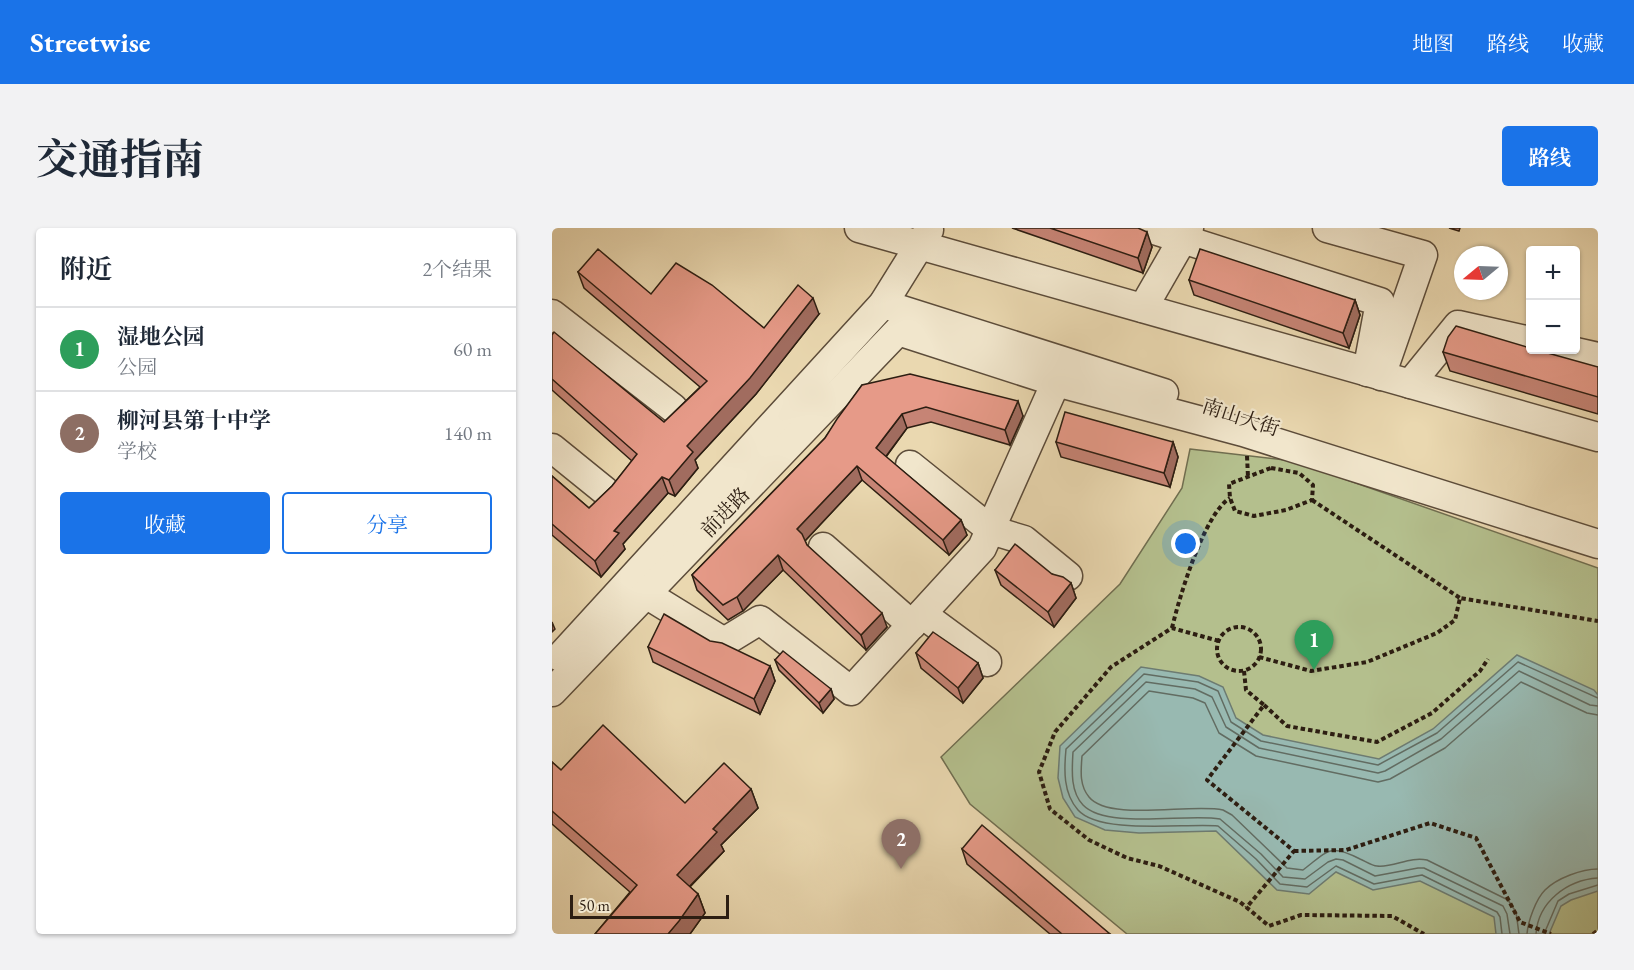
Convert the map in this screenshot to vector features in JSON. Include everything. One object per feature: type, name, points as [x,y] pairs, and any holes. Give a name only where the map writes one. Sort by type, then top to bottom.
[{"type":"street","points":[[859,228],[926,237],[1143,308],[1598,437]]},
{"type":"street","points":[[1148,228],[1186,234],[1380,302],[1374,374]]},
{"type":"street","points":[[1327,228],[1423,255],[1374,374]]},
{"type":"street","points":[[1143,308],[1186,234]]},
{"type":"street","name":"前进路","points":[[552,665],[883,304],[926,237]]},
{"type":"street","name":"南山大街","points":[[883,304],[1598,531]]},
{"type":"street","points":[[553,317],[673,408]]},
{"type":"street","points":[[1410,384],[1458,325],[1526,340]]},
{"type":"street","name":"前进路","points":[[552,692],[898,331]]},
{"type":"street","name":"南山大街","points":[[898,331],[1056,382],[1243,432],[1598,544]]},
{"type":"street","points":[[1580,353],[1598,357]]},
{"type":"street","points":[[646,594],[724,642],[760,620],[851,691],[982,548],[1056,382]]},
{"type":"street","points":[[552,448],[604,491]]},
{"type":"street","points":[[910,465],[991,530],[1024,540],[1068,576]]},
{"type":"street","points":[[823,547],[917,619],[987,662]]},
{"type":"path","points":[[1271,468],[1299,473],[1313,486],[1312,500],[1286,510],[1254,516],[1235,511],[1230,498],[1229,484],[1271,468]]},
{"type":"path","points":[[1230,498],[1222,503],[1205,533],[1179,596],[1172,628],[1111,667],[1055,732],[1039,772],[1050,808],[1089,840],[1127,858],[1159,866],[1240,902],[1269,927]]},
{"type":"path","points":[[1312,500],[1460,598],[1598,621]]},
{"type":"path","points":[[1259,657],[1311,671],[1367,662],[1437,633],[1455,620],[1460,598]]},
{"type":"path","points":[[1236,627],[1250,631],[1260,643],[1259,657],[1256,663],[1244,670],[1230,669],[1225,666],[1218,655],[1222,634],[1236,627]]},
{"type":"path","points":[[1172,628],[1219,641]]},
{"type":"path","points":[[1244,670],[1246,690],[1287,726],[1377,742],[1432,714],[1480,670],[1488,659]]},
{"type":"path","points":[[1264,705],[1207,780],[1270,832],[1294,850],[1346,850],[1430,823],[1476,838],[1520,922],[1551,934]]},
{"type":"path","points":[[1246,908],[1294,850]]},
{"type":"path","points":[[1266,934],[1269,927],[1301,915],[1392,916],[1424,934]]},
{"type":"path","points":[[1593,934],[1598,930]]},
{"type":"green space","points":[[1190,449],[1293,461],[1598,568],[1598,934],[1127,934],[970,804],[941,757],[1120,584],[1182,488]]},
{"type":"water","points":[[1517,655],[1594,690],[1598,695],[1598,891],[1571,900],[1561,906],[1549,934],[1496,934],[1494,917],[1420,881],[1373,890],[1336,872],[1309,894],[1277,890],[1216,831],[1139,833],[1105,830],[1075,817],[1063,798],[1058,778],[1060,746],[1141,667],[1199,676],[1223,687],[1236,718],[1263,735],[1379,759],[1433,729]]},
{"type":"building","points":[[1050,228],[1138,228],[1147,232],[1138,258]]},
{"type":"building","points":[[598,249],[651,294],[676,263],[712,285],[764,328],[798,285],[813,298],[750,378],[687,446],[693,452],[669,480],[662,477],[614,531],[619,533],[595,561],[552,524],[552,476],[589,508],[612,486],[637,454],[552,379],[552,335],[554,332],[664,422],[707,381],[578,272]]},
{"type":"building","points":[[1200,249],[1355,300],[1343,333],[1189,280]]},
{"type":"building","points":[[1456,326],[1526,347],[1526,354],[1551,354],[1598,367],[1598,397],[1443,352],[1448,337]]},
{"type":"building","points":[[910,374],[1018,401],[1005,430],[926,407],[902,414],[876,448],[961,520],[943,540],[857,466],[797,529],[807,545],[882,613],[861,635],[778,555],[737,597],[723,605],[692,575],[825,438],[862,385]]},
{"type":"building","points":[[1065,412],[1173,442],[1164,473],[1056,442]]},
{"type":"building","points":[[1015,544],[1052,574],[1063,577],[1071,583],[1048,612],[995,570]]},
{"type":"building","points":[[664,614],[710,641],[722,643],[770,666],[754,699],[648,647]]},
{"type":"building","points":[[933,632],[978,663],[958,688],[916,653]]},
{"type":"building","points":[[783,651],[831,689],[819,703],[775,660]]},
{"type":"building","points":[[603,725],[685,803],[724,763],[751,789],[713,829],[717,832],[677,875],[698,894],[668,934],[595,934],[637,885],[552,811],[552,762],[561,770]]},
{"type":"building","points":[[982,825],[1110,934],[1062,934],[962,849]]},
{"type":"place","name":"湿地公园","points":[[1314,670]]},
{"type":"place","name":"柳河县第十中学","points":[[901,869]]}]
